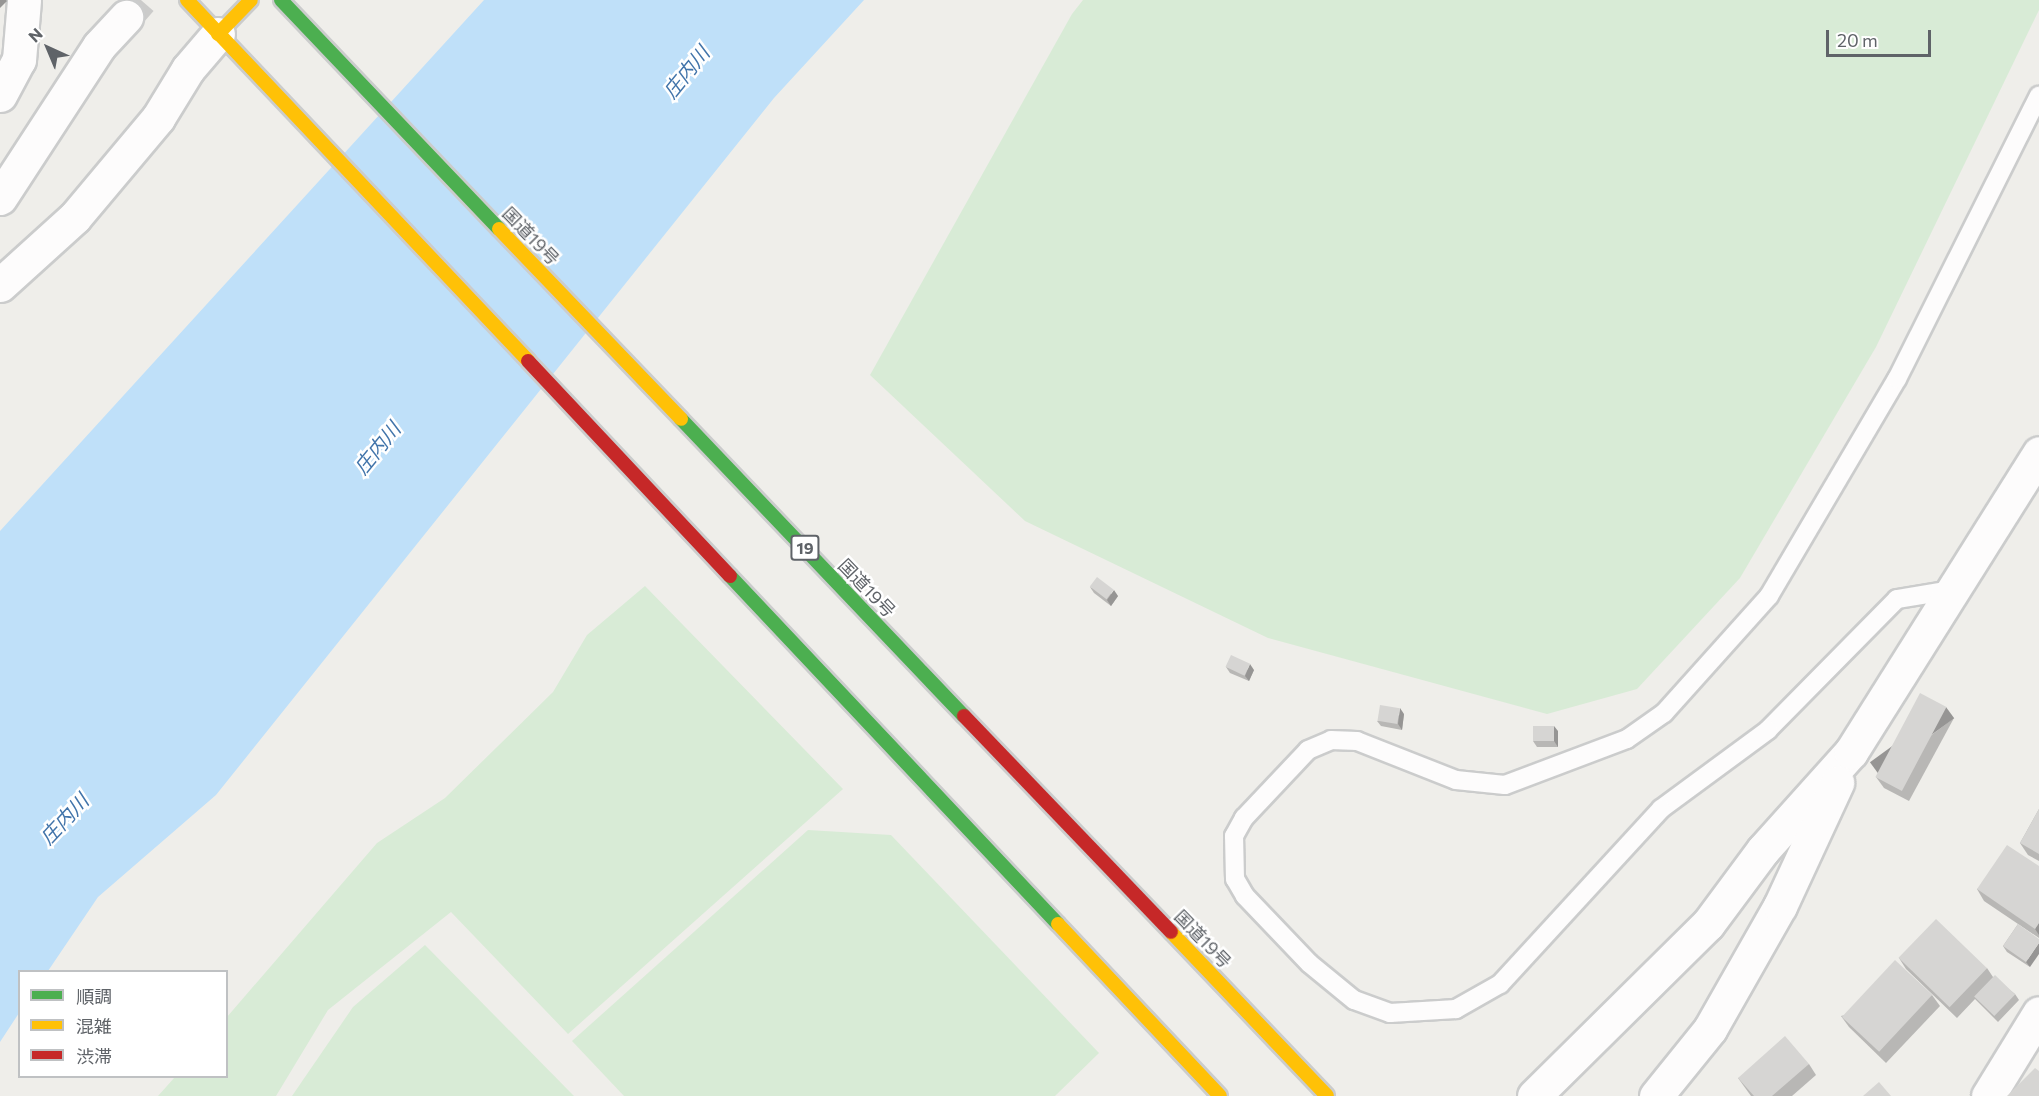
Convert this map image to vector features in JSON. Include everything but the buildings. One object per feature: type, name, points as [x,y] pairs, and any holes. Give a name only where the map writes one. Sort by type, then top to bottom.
[{"type":"main road","points":[[187,0],[1220,1096]]},
{"type":"main road","points":[[225,40],[251,0]]},
{"type":"main road","name":"国道19号","points":[[281,0],[1328,1096]]},
{"type":"street","points":[[0,95],[19,60],[24,0]]},
{"type":"street","points":[[0,198],[99,46],[126,17]]},
{"type":"street","points":[[0,285],[75,217],[158,118],[188,69],[225,40]]},
{"type":"street","points":[[1656,1096],[1710,1029],[1780,906],[1851,752],[2039,453]]},
{"type":"street","points":[[1534,1096],[1708,924],[1763,850],[1851,752]]},
{"type":"street","points":[[1988,1096],[2039,1013]]},
{"type":"lane","points":[[1952,590],[1897,599],[1768,730],[1661,809],[1500,984],[1456,1009],[1390,1014],[1354,1000],[1301,955],[1245,896],[1235,879],[1234,836],[1244,818],[1308,750],[1331,740],[1357,741],[1456,780],[1505,785],[1627,739],[1664,713],[1769,596],[1898,379],[2039,96]]},
{"type":"green space","points":[[1083,0],[2039,0],[2039,10],[1876,347],[1740,578],[1637,689],[1547,714],[1268,638],[1025,521],[870,375],[1072,14]]},
{"type":"green space","points":[[645,586],[843,789],[568,1034],[451,912],[328,1010],[276,1096],[158,1096],[174,1078],[228,1078],[228,1016],[377,843],[445,798],[553,692],[587,635]]},
{"type":"green space","points":[[808,830],[891,835],[1099,1053],[1055,1096],[624,1096],[572,1041]]},
{"type":"green space","points":[[425,945],[574,1096],[292,1096],[353,1007]]},
{"type":"water","name":"庄内川","points":[[484,0],[864,0],[774,98],[216,795],[98,897],[49,970],[18,970],[18,1015],[0,1042],[0,531]]},
{"type":"tunnel","points":[[126,17],[141,0]]},
{"type":"traffic: fast","points":[[281,0],[499,229]]},
{"type":"traffic: fast","points":[[681,419],[964,716]]},
{"type":"traffic: fast","points":[[730,576],[1058,924]]},
{"type":"traffic: slow","points":[[187,0],[528,361]]},
{"type":"traffic: slow","points":[[218,34],[251,0]]},
{"type":"traffic: slow","points":[[499,229],[681,419]]},
{"type":"traffic: slow","points":[[1058,924],[1220,1096]]},
{"type":"traffic: slow","points":[[1171,932],[1327,1096]]},
{"type":"traffic: jam","points":[[528,361],[730,576]]},
{"type":"traffic: jam","points":[[964,716],[1171,932]]}]
